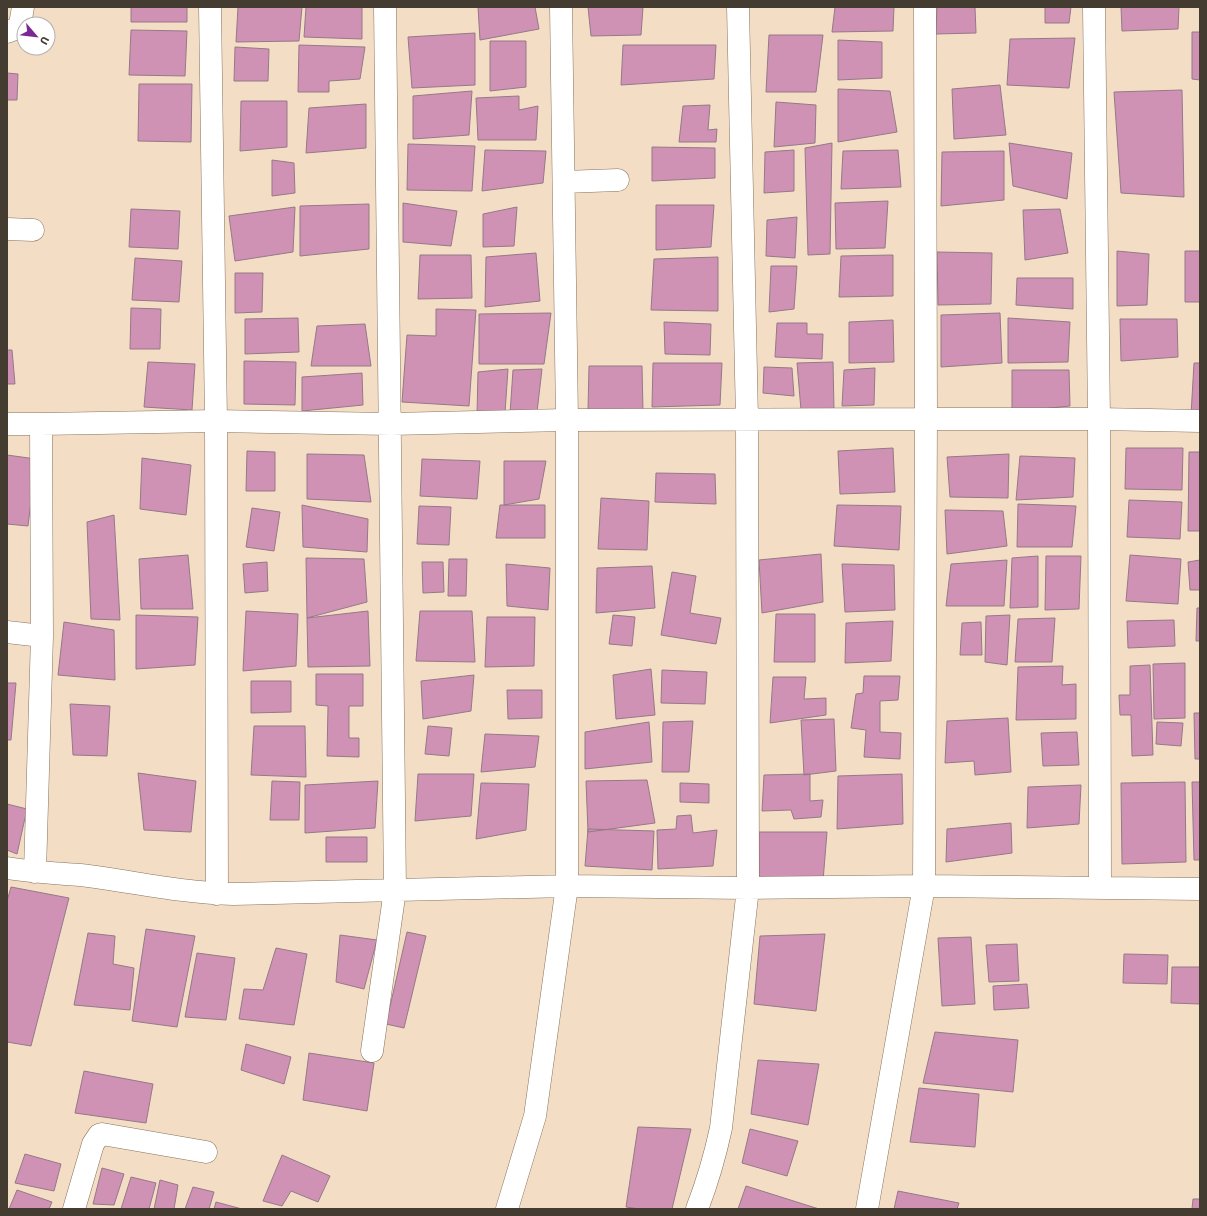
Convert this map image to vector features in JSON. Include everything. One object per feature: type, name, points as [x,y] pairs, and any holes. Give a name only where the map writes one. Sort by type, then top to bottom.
[{"type":"street","points":[[7,32],[20,25],[23,7]]},
{"type":"street","points":[[210,7],[216,421],[217,894]]},
{"type":"street","points":[[372,1051],[395,890],[391,424],[385,7]]},
{"type":"street","points":[[507,1209],[535,1116],[567,886],[567,420],[561,7]]},
{"type":"street","points":[[697,1209],[715,1154],[721,1128],[748,888],[747,419],[738,7]]},
{"type":"street","points":[[867,1209],[924,886],[926,419],[925,7]]},
{"type":"street","points":[[1094,7],[1099,419],[1100,888]]},
{"type":"street","points":[[564,182],[618,180]]},
{"type":"street","points":[[7,229],[33,230]]},
{"type":"street","points":[[7,424],[216,421],[391,424],[567,420],[747,419],[1099,419],[1200,421]]},
{"type":"street","points":[[35,872],[42,636],[41,424]]},
{"type":"street","points":[[7,632],[42,636]]},
{"type":"street","points":[[7,868],[35,872],[80,875],[172,889],[217,894],[567,886],[748,888],[924,886],[1200,889]]},
{"type":"street","points":[[74,1209],[93,1144],[99,1135],[102,1134],[206,1152]]},
{"type":"building","points":[[131,7],[187,7],[187,22],[131,22]]},
{"type":"building","points":[[238,7],[302,7],[299,41],[236,42]]},
{"type":"building","points":[[306,7],[362,7],[362,39],[304,37]]},
{"type":"building","points":[[478,7],[535,7],[539,29],[480,40]]},
{"type":"building","points":[[588,7],[643,7],[641,35],[591,36]]},
{"type":"building","points":[[835,7],[894,7],[893,31],[832,32]]},
{"type":"building","points":[[937,7],[975,7],[976,33],[936,34]]},
{"type":"building","points":[[1045,7],[1071,7],[1069,23],[1045,23]]},
{"type":"building","points":[[1121,7],[1179,7],[1178,29],[1122,31]]},
{"type":"building","points":[[131,30],[187,31],[185,76],[129,75]]},
{"type":"building","points":[[1192,32],[1200,32],[1200,80],[1192,79]]},
{"type":"building","points":[[475,33],[475,85],[412,88],[408,37]]},
{"type":"building","points":[[769,35],[823,35],[816,92],[766,92]]},
{"type":"building","points":[[1075,38],[1069,88],[1007,85],[1010,39]]},
{"type":"building","points":[[838,40],[882,42],[882,78],[838,80]]},
{"type":"building","points":[[490,41],[526,41],[526,87],[490,91]]},
{"type":"building","points":[[299,45],[365,47],[360,79],[329,81],[329,92],[298,92]]},
{"type":"building","points":[[623,45],[716,45],[714,79],[621,85]]},
{"type":"building","points":[[235,47],[269,49],[268,81],[234,81]]},
{"type":"building","points":[[7,73],[18,74],[17,100],[7,100]]},
{"type":"building","points":[[139,84],[192,84],[191,142],[138,141]]},
{"type":"building","points":[[1000,85],[1006,135],[954,139],[952,89]]},
{"type":"building","points":[[838,89],[890,91],[897,132],[838,142]]},
{"type":"building","points":[[1182,90],[1184,197],[1121,193],[1114,92]]},
{"type":"building","points":[[472,91],[469,135],[413,139],[413,96]]},
{"type":"building","points":[[519,96],[519,110],[538,106],[536,140],[478,140],[476,98]]},
{"type":"building","points":[[241,101],[287,101],[287,147],[240,151]]},
{"type":"building","points":[[776,102],[816,105],[815,143],[774,147]]},
{"type":"building","points":[[366,104],[366,148],[306,153],[309,108]]},
{"type":"building","points":[[710,105],[708,130],[717,129],[716,142],[679,142],[683,106]]},
{"type":"building","points":[[832,143],[830,254],[808,255],[805,148]]},
{"type":"building","points":[[1009,143],[1072,153],[1067,199],[1013,186]]},
{"type":"building","points":[[408,144],[475,146],[472,191],[407,190]]},
{"type":"building","points":[[652,147],[715,148],[715,178],[652,181]]},
{"type":"building","points":[[485,150],[546,151],[543,183],[482,191]]},
{"type":"building","points":[[794,150],[794,191],[764,193],[765,152]]},
{"type":"building","points":[[898,150],[901,187],[841,189],[843,151]]},
{"type":"building","points":[[1004,151],[1004,200],[941,206],[942,152]]},
{"type":"building","points":[[272,160],[294,163],[295,193],[272,196]]},
{"type":"building","points":[[888,201],[885,248],[836,249],[835,203]]},
{"type":"building","points":[[403,203],[457,211],[451,246],[403,242]]},
{"type":"building","points":[[369,204],[369,249],[300,256],[300,206]]},
{"type":"building","points":[[656,205],[714,205],[711,247],[656,250]]},
{"type":"building","points":[[295,207],[293,252],[235,261],[229,216]]},
{"type":"building","points":[[517,207],[514,246],[483,247],[483,214]]},
{"type":"building","points":[[131,209],[180,211],[178,249],[129,247]]},
{"type":"building","points":[[1060,209],[1068,253],[1025,260],[1023,210]]},
{"type":"building","points":[[797,217],[795,258],[766,256],[767,220]]},
{"type":"building","points":[[1117,251],[1149,254],[1147,305],[1117,306]]},
{"type":"building","points":[[1185,251],[1200,251],[1200,302],[1185,302]]},
{"type":"building","points":[[937,252],[992,253],[991,304],[938,305]]},
{"type":"building","points":[[536,253],[540,301],[485,307],[486,257]]},
{"type":"building","points":[[420,255],[471,255],[472,298],[418,299]]},
{"type":"building","points":[[893,255],[893,296],[839,297],[841,256]]},
{"type":"building","points":[[718,257],[718,311],[651,310],[654,259]]},
{"type":"building","points":[[135,258],[182,261],[179,302],[132,300]]},
{"type":"building","points":[[771,266],[797,266],[794,309],[769,312]]},
{"type":"building","points":[[235,273],[263,273],[262,312],[235,313]]},
{"type":"building","points":[[1017,278],[1073,278],[1073,309],[1016,305]]},
{"type":"building","points":[[131,308],[161,309],[160,349],[130,349]]},
{"type":"building","points":[[436,309],[476,310],[469,406],[402,402],[407,335],[436,336]]},
{"type":"building","points":[[551,313],[544,364],[479,364],[479,314]]},
{"type":"building","points":[[1000,313],[1002,363],[941,367],[941,315]]},
{"type":"building","points":[[298,318],[299,352],[245,354],[245,319]]},
{"type":"building","points":[[1008,318],[1070,322],[1068,362],[1008,363]]},
{"type":"building","points":[[1120,319],[1177,319],[1178,357],[1121,361]]},
{"type":"building","points":[[893,320],[894,362],[849,363],[849,322]]},
{"type":"building","points":[[664,322],[711,324],[710,355],[665,354]]},
{"type":"building","points":[[777,323],[807,323],[807,334],[823,334],[822,359],[775,357]]},
{"type":"building","points":[[365,324],[371,366],[311,366],[317,326]]},
{"type":"building","points":[[7,350],[12,350],[15,384],[7,384]]},
{"type":"building","points":[[244,361],[296,362],[295,405],[244,404]]},
{"type":"building","points":[[148,362],[195,364],[192,410],[144,407]]},
{"type":"building","points":[[833,362],[834,410],[801,410],[797,363]]},
{"type":"building","points":[[653,363],[722,363],[720,405],[652,407]]},
{"type":"building","points":[[1194,363],[1200,363],[1200,415],[1191,415]]},
{"type":"building","points":[[589,366],[642,366],[643,412],[588,411]]},
{"type":"building","points":[[764,367],[792,368],[794,396],[763,393]]},
{"type":"building","points":[[875,368],[874,405],[842,406],[844,370]]},
{"type":"building","points":[[508,369],[505,413],[477,414],[478,372]]},
{"type":"building","points":[[542,369],[537,412],[510,414],[513,370]]},
{"type":"building","points":[[1012,370],[1069,370],[1070,406],[1012,412]]},
{"type":"building","points":[[362,373],[363,405],[302,411],[302,377]]},
{"type":"building","points":[[893,448],[895,492],[840,494],[838,451]]},
{"type":"building","points":[[1126,448],[1183,448],[1182,490],[1125,489]]},
{"type":"building","points":[[247,451],[275,452],[275,491],[246,491]]},
{"type":"building","points":[[1189,452],[1200,452],[1200,531],[1188,531]]},
{"type":"building","points":[[307,454],[364,455],[371,502],[307,499]]},
{"type":"building","points":[[1009,454],[1008,498],[950,497],[947,457]]},
{"type":"building","points":[[7,455],[36,459],[28,526],[7,524]]},
{"type":"building","points":[[1020,456],[1075,458],[1073,497],[1016,500]]},
{"type":"building","points":[[142,458],[191,465],[186,515],[140,509]]},
{"type":"building","points":[[422,459],[480,461],[477,499],[420,496]]},
{"type":"building","points":[[504,461],[546,461],[539,499],[504,505]]},
{"type":"building","points":[[656,473],[715,474],[716,504],[655,502]]},
{"type":"building","points":[[601,498],[649,501],[647,550],[598,549]]},
{"type":"building","points":[[1129,500],[1182,502],[1180,539],[1127,537]]},
{"type":"building","points":[[1018,504],[1076,506],[1072,547],[1017,547]]},
{"type":"building","points":[[302,505],[368,519],[367,552],[303,547]]},
{"type":"building","points":[[500,505],[545,505],[545,538],[496,538]]},
{"type":"building","points":[[837,505],[901,506],[899,550],[834,546]]},
{"type":"building","points":[[419,506],[451,507],[449,545],[417,544]]},
{"type":"building","points":[[252,508],[280,512],[274,551],[246,547]]},
{"type":"building","points":[[945,510],[1003,511],[1007,546],[947,554]]},
{"type":"building","points":[[114,515],[120,620],[91,619],[87,522]]},
{"type":"building","points":[[821,554],[823,602],[762,613],[759,560]]},
{"type":"building","points":[[188,555],[193,609],[141,609],[139,559]]},
{"type":"building","points":[[1130,555],[1181,559],[1178,604],[1126,601]]},
{"type":"building","points":[[1038,556],[1038,607],[1010,608],[1012,558]]},
{"type":"building","points":[[1046,556],[1081,556],[1079,609],[1045,610]]},
{"type":"building","points":[[306,558],[364,559],[367,602],[307,618]]},
{"type":"building","points":[[449,559],[467,559],[466,596],[448,596]]},
{"type":"building","points":[[1007,560],[1004,606],[946,606],[951,564]]},
{"type":"building","points":[[1200,560],[1200,590],[1190,590],[1188,562]]},
{"type":"building","points":[[267,562],[268,591],[245,593],[243,564]]},
{"type":"building","points":[[422,562],[443,562],[444,592],[423,593]]},
{"type":"building","points":[[506,564],[550,568],[548,610],[507,606]]},
{"type":"building","points":[[842,564],[894,565],[895,610],[845,612]]},
{"type":"building","points":[[652,566],[655,608],[596,613],[597,568]]},
{"type":"building","points":[[672,572],[696,576],[690,613],[721,618],[716,644],[661,635]]},
{"type":"building","points":[[1197,608],[1200,608],[1200,641],[1196,641]]},
{"type":"building","points":[[246,611],[298,614],[296,666],[243,671]]},
{"type":"building","points":[[368,611],[370,666],[308,667],[307,618]]},
{"type":"building","points":[[420,611],[472,611],[475,662],[416,661]]},
{"type":"building","points":[[776,614],[815,614],[815,662],[774,662]]},
{"type":"building","points":[[136,615],[198,617],[195,665],[136,669]]},
{"type":"building","points":[[613,615],[635,617],[632,646],[609,644]]},
{"type":"building","points":[[1010,615],[1007,665],[985,662],[986,616]]},
{"type":"building","points":[[487,617],[535,617],[534,666],[485,667]]},
{"type":"building","points":[[1055,618],[1052,662],[1015,662],[1018,619]]},
{"type":"building","points":[[1174,620],[1175,646],[1128,648],[1127,621]]},
{"type":"building","points":[[893,621],[891,661],[845,663],[846,623]]},
{"type":"building","points":[[64,622],[114,630],[115,680],[58,675]]},
{"type":"building","points":[[981,622],[982,655],[960,655],[962,623]]},
{"type":"building","points":[[1185,663],[1185,718],[1154,719],[1153,664]]},
{"type":"building","points":[[1150,665],[1153,755],[1132,756],[1131,715],[1120,715],[1119,695],[1130,695],[1130,666]]},
{"type":"building","points":[[1063,666],[1062,685],[1076,684],[1076,719],[1016,720],[1018,667]]},
{"type":"building","points":[[651,669],[655,715],[616,719],[613,675]]},
{"type":"building","points":[[662,670],[707,672],[705,704],[661,703]]},
{"type":"building","points":[[316,674],[363,674],[363,706],[349,706],[349,738],[359,738],[359,757],[327,756],[328,706],[316,705]]},
{"type":"building","points":[[474,675],[471,711],[423,719],[421,681]]},
{"type":"building","points":[[864,676],[900,676],[898,700],[880,701],[880,732],[901,733],[900,759],[864,757],[866,730],[851,728],[856,694],[863,693]]},
{"type":"building","points":[[773,677],[806,677],[804,699],[826,698],[826,715],[770,723]]},
{"type":"building","points":[[251,681],[291,681],[291,712],[251,713]]},
{"type":"building","points":[[7,683],[16,683],[11,740],[7,740]]},
{"type":"building","points":[[507,690],[542,690],[542,718],[508,719]]},
{"type":"building","points":[[70,704],[110,706],[107,756],[73,755]]},
{"type":"building","points":[[1194,713],[1200,713],[1200,759],[1195,759]]},
{"type":"building","points":[[1008,718],[1011,772],[975,775],[974,761],[945,763],[947,721]]},
{"type":"building","points":[[834,719],[836,771],[804,775],[801,720]]},
{"type":"building","points":[[693,721],[689,772],[662,772],[663,722]]},
{"type":"building","points":[[649,722],[652,762],[585,769],[585,732]]},
{"type":"building","points":[[1157,722],[1183,723],[1181,746],[1156,744]]},
{"type":"building","points":[[254,726],[305,726],[306,777],[251,775]]},
{"type":"building","points":[[428,726],[452,728],[449,756],[425,754]]},
{"type":"building","points":[[1077,732],[1079,765],[1043,766],[1041,733]]},
{"type":"building","points":[[485,734],[539,736],[535,767],[481,772]]},
{"type":"building","points":[[138,773],[196,781],[191,832],[144,830]]},
{"type":"building","points":[[418,774],[474,774],[471,816],[415,821]]},
{"type":"building","points":[[810,774],[810,801],[823,800],[821,817],[794,819],[791,810],[762,811],[764,775]]},
{"type":"building","points":[[902,774],[903,824],[837,829],[838,776]]},
{"type":"building","points":[[647,780],[655,823],[588,832],[586,781]]},
{"type":"building","points":[[272,781],[300,782],[299,820],[270,820]]},
{"type":"building","points":[[378,781],[375,828],[305,833],[305,785]]},
{"type":"building","points":[[1185,782],[1186,862],[1122,864],[1121,783]]},
{"type":"building","points":[[1192,782],[1200,782],[1200,860],[1194,860]]},
{"type":"building","points":[[481,783],[529,784],[526,830],[476,839]]},
{"type":"building","points":[[680,783],[709,784],[709,803],[680,802]]},
{"type":"building","points":[[1081,785],[1079,824],[1027,828],[1028,787]]},
{"type":"building","points":[[7,804],[27,809],[17,854],[7,850]]},
{"type":"building","points":[[691,815],[693,833],[717,830],[713,866],[658,869],[657,830],[676,829],[677,816]]},
{"type":"building","points":[[1011,823],[1012,853],[946,862],[947,829]]},
{"type":"building","points":[[588,829],[654,831],[652,870],[585,866]]},
{"type":"building","points":[[759,832],[827,832],[823,881],[759,883]]},
{"type":"building","points":[[326,837],[367,837],[367,862],[326,862]]},
{"type":"building","points":[[11,887],[69,898],[31,1046],[7,1042],[7,901]]},
{"type":"building","points":[[146,929],[195,936],[177,1027],[132,1021]]},
{"type":"building","points":[[407,932],[426,936],[404,1028],[386,1024]]},
{"type":"building","points":[[88,933],[115,936],[113,964],[134,968],[130,1010],[74,1005]]},
{"type":"building","points":[[825,934],[816,1011],[754,1004],[760,936]]},
{"type":"building","points":[[340,935],[377,940],[364,989],[336,982]]},
{"type":"building","points":[[971,937],[975,1004],[942,1006],[938,938]]},
{"type":"building","points":[[1017,944],[1019,981],[989,982],[986,945]]},
{"type":"building","points":[[276,948],[307,954],[294,1025],[239,1019],[244,989],[263,990]]},
{"type":"building","points":[[197,953],[235,958],[226,1020],[185,1017]]},
{"type":"building","points":[[1124,954],[1168,955],[1167,984],[1123,983]]},
{"type":"building","points":[[1172,967],[1200,967],[1200,1004],[1171,1003]]},
{"type":"building","points":[[1027,984],[1029,1008],[994,1010],[993,986]]},
{"type":"building","points":[[935,1032],[1018,1040],[1013,1092],[923,1083]]},
{"type":"building","points":[[246,1044],[291,1057],[284,1084],[241,1070]]},
{"type":"building","points":[[309,1053],[374,1063],[367,1111],[303,1100]]},
{"type":"building","points":[[758,1060],[819,1064],[808,1125],[751,1114]]},
{"type":"building","points":[[84,1071],[153,1084],[146,1123],[75,1113]]},
{"type":"building","points":[[919,1088],[979,1094],[975,1147],[910,1142]]},
{"type":"building","points":[[638,1127],[691,1129],[672,1209],[640,1209],[626,1207]]},
{"type":"building","points":[[750,1129],[798,1141],[787,1176],[742,1163]]},
{"type":"building","points":[[25,1154],[61,1164],[54,1191],[15,1183]]},
{"type":"building","points":[[282,1155],[330,1176],[318,1202],[291,1191],[282,1206],[263,1201]]},
{"type":"building","points":[[102,1168],[124,1174],[114,1205],[93,1204]]},
{"type":"building","points":[[131,1177],[156,1183],[149,1209],[121,1209]]},
{"type":"building","points":[[160,1180],[178,1185],[174,1209],[154,1209]]},
{"type":"building","points":[[746,1186],[819,1209],[738,1209]]},
{"type":"building","points":[[193,1187],[214,1192],[209,1209],[185,1209]]},
{"type":"building","points":[[17,1190],[52,1202],[49,1209],[9,1209]]},
{"type":"building","points":[[898,1191],[959,1203],[957,1209],[894,1209]]},
{"type":"building","points":[[1193,1199],[1200,1199],[1200,1209],[1192,1209]]},
{"type":"building","points":[[216,1202],[242,1209],[214,1209]]}]
